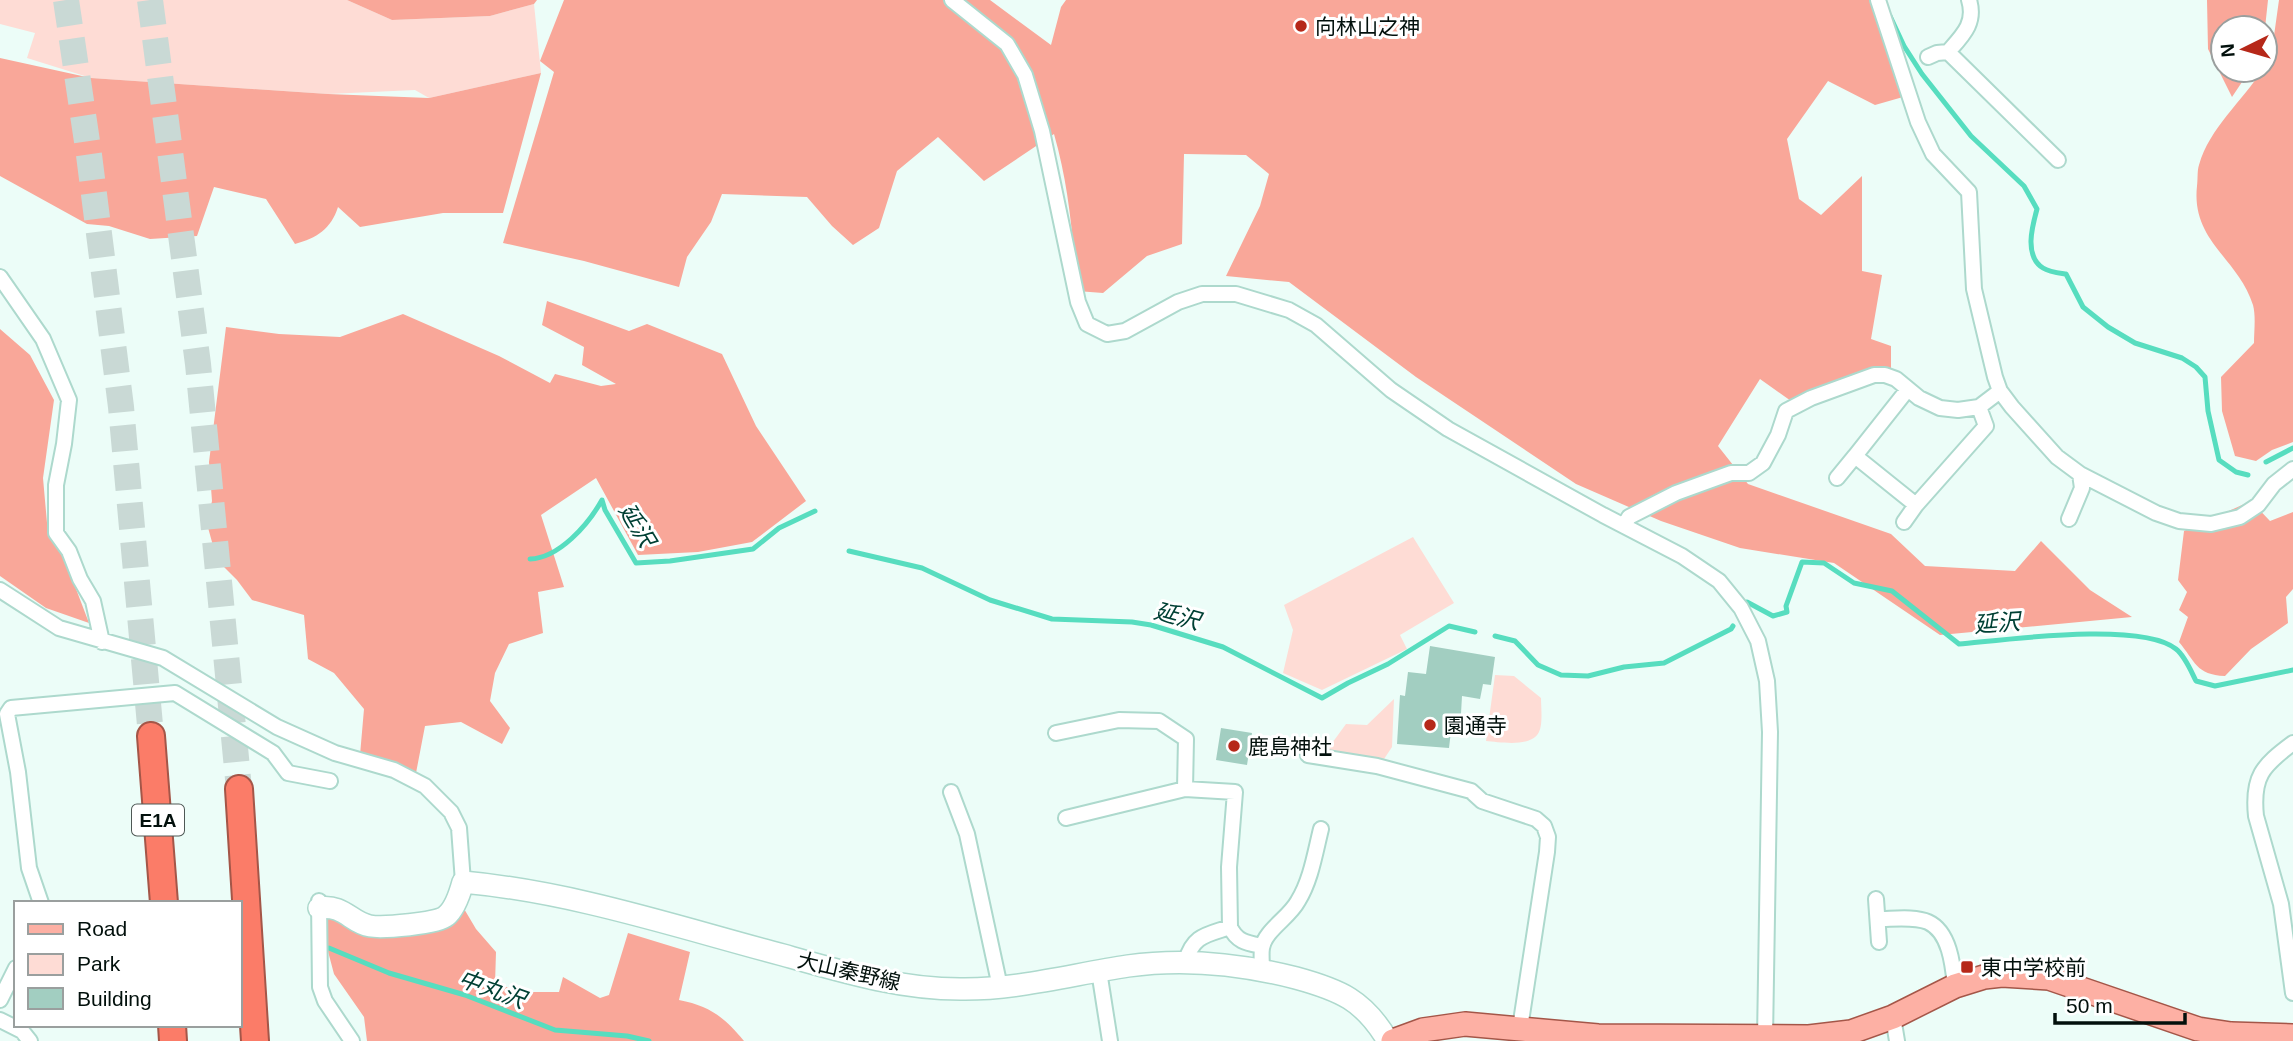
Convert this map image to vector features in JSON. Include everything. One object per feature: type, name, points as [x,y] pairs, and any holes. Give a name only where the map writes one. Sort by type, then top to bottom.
[{"type":"highway","name":"E1A","points":[[151,736],[164,901]]},
{"type":"highway","points":[[239,789],[255,1041]]},
{"type":"main road","points":[[319,904],[337,909],[369,926],[437,920],[446,916],[456,901],[463,882]]},
{"type":"main road","name":"大山秦野線","points":[[463,882],[562,895],[875,980],[932,988],[1000,987],[1140,964],[1185,961],[1262,969],[1320,985],[1353,998],[1378,1023],[1391,1041]]},
{"type":"main road","points":[[1391,1041],[1423,1030],[1464,1032],[1520,1028],[1598,1036],[1809,1037],[1851,1031],[1893,1017],[1955,986],[1984,977],[2003,975],[2049,978],[2198,1029],[2263,1039],[2292,1036]]},
{"type":"street","points":[[952,0],[1007,44],[1025,75],[1042,131],[1078,302],[1087,324],[1107,334],[1125,331],[1178,302],[1202,294],[1236,294],[1289,310],[1316,325],[1391,390],[1448,429],[1682,556],[1719,581],[1741,608],[1758,641],[1767,681],[1770,732],[1765,1038]]},
{"type":"street","points":[[1878,0],[1918,122],[1933,154],[1969,192],[1973,289],[2000,391],[2057,457],[2080,474],[2157,513],[2179,521],[2211,524],[2240,517],[2258,505],[2274,484],[2293,469]]},
{"type":"street","points":[[1948,52],[1969,29],[1973,11],[1969,0]]},
{"type":"street","points":[[1928,57],[1937,52],[1948,52],[2059,160]]},
{"type":"street","points":[[0,277],[43,339],[69,400],[56,485],[56,533],[69,551],[80,579],[93,601],[102,642]]},
{"type":"street","points":[[1624,526],[1629,517],[1676,493],[1731,473],[1749,473],[1763,463],[1778,435],[1786,411],[1811,398],[1874,375],[1896,379],[1919,398],[1940,408],[1958,410],[1979,407],[2000,391]]},
{"type":"street","points":[[1836,478],[1908,389]]},
{"type":"street","points":[[1904,522],[1986,426],[1979,407]]},
{"type":"street","points":[[1855,456],[1916,505]]},
{"type":"street","points":[[2069,519],[2082,488],[2080,474]]},
{"type":"street","points":[[0,590],[59,628],[163,658],[277,727],[335,753],[394,770],[425,786],[452,813],[459,828],[463,882]]},
{"type":"street","points":[[40,901],[29,868],[18,772],[7,714],[11,708],[175,693],[274,753],[288,773],[330,781]]},
{"type":"street","points":[[1056,733],[1119,720],[1159,721],[1186,739],[1185,789]]},
{"type":"street","points":[[2293,743],[2276,755],[2264,770],[2255,785],[2254,803],[2281,904],[2293,993]]},
{"type":"street","points":[[1308,755],[1377,766],[1471,791],[1482,801],[1536,819],[1544,826],[1548,837],[1547,852],[1520,1028]]},
{"type":"street","points":[[1066,818],[1185,789],[1235,792],[1229,867],[1230,927],[1234,936],[1243,943],[1262,947]]},
{"type":"street","points":[[951,792],[967,834],[1000,987]]},
{"type":"street","points":[[1262,969],[1262,947],[1268,934],[1298,902],[1308,882],[1321,829]]},
{"type":"street","points":[[1876,899],[1880,942]]},
{"type":"street","points":[[319,904],[320,988],[325,1001],[352,1041]]},
{"type":"street","points":[[1878,919],[1926,921],[1938,928],[1952,959],[1955,986]]},
{"type":"street","points":[[1185,961],[1189,948],[1199,938],[1230,927]]},
{"type":"street","points":[[1098,971],[1110,1041]]},
{"type":"street","points":[[0,999],[13,973]]},
{"type":"street","points":[[1893,1017],[1896,1041]]},
{"type":"street","points":[[0,1020],[22,1031],[30,1041]]},
{"type":"green space","points":[[0,0],[347,0],[392,20],[490,16],[534,4],[541,73],[429,98],[415,90],[328,94],[91,78],[27,58],[35,33],[0,24]]},
{"type":"green space","points":[[1413,537],[1454,603],[1400,635],[1407,649],[1322,690],[1283,673],[1293,630],[1284,605]]},
{"type":"green space","points":[[1495,675],[1514,676],[1541,698],[1541,724],[1535,737],[1515,743],[1486,741]]},
{"type":"green space","points":[[1394,699],[1392,747],[1384,759],[1327,750],[1346,724],[1367,725]]},
{"type":"shaded area","points":[[347,0],[537,0],[534,4],[490,16],[392,20]]},
{"type":"shaded area","points":[[564,0],[990,0],[1051,45],[1061,7],[1066,0],[1870,0],[1903,97],[1875,105],[1828,81],[1787,139],[1799,199],[1821,215],[1862,176],[1862,271],[1882,275],[1871,339],[1891,346],[1891,375],[1871,368],[1791,401],[1760,379],[1718,446],[1748,484],[1891,534],[1925,566],[2015,571],[2041,541],[2090,590],[2132,617],[1940,635],[1834,563],[1740,548],[1661,521],[1576,484],[1416,377],[1289,282],[1226,276],[1260,206],[1269,174],[1246,155],[1184,154],[1182,244],[1147,256],[1103,293],[1077,291],[1067,192],[1054,134],[984,181],[938,137],[897,171],[879,228],[853,245],[807,197],[722,194],[711,222],[687,257],[679,287],[584,261],[503,243],[554,72],[540,61]]},
{"type":"shaded area","points":[[2207,0],[2268,0],[2266,14],[2209,14],[2209,51]]},
{"type":"shaded area","points":[[2279,0],[2293,0],[2293,442],[2272,450],[2256,461],[2235,456],[2222,411],[2221,377],[2254,343],[2253,305],[2237,274],[2201,221],[2197,205],[2197,186],[2199,165],[2204,151],[2218,127],[2252,84],[2279,84]]},
{"type":"shaded area","points":[[0,58],[91,78],[429,98],[541,73],[503,213],[443,213],[360,227],[338,207],[322,232],[295,244],[266,199],[214,187],[197,236],[150,239],[109,226],[87,224],[0,176]]},
{"type":"shaded area","points":[[2226,84],[2241,84],[2232,97]]},
{"type":"shaded area","points":[[547,301],[629,331],[647,324],[722,354],[756,426],[806,501],[752,542],[698,552],[638,555],[596,478],[541,515],[564,587],[538,592],[543,633],[509,644],[495,673],[490,701],[510,728],[502,744],[461,722],[425,726],[416,773],[360,755],[364,709],[334,673],[308,659],[304,615],[252,600],[217,560],[207,524],[212,501],[209,462],[226,327],[279,334],[340,337],[403,314],[499,356],[550,383],[555,374],[601,386],[616,384],[582,365],[584,347],[542,325]]},
{"type":"shaded area","points":[[0,329],[30,355],[54,400],[43,478],[48,534],[65,560],[89,623],[46,608],[0,576]]},
{"type":"shaded area","points":[[2251,501],[2270,521],[2293,512],[2293,589],[2286,597],[2288,623],[2251,649],[2225,676],[2215,675],[2197,666],[2179,642],[2188,617],[2179,610],[2187,592],[2178,580],[2184,531]]},
{"type":"shaded area","points":[[460,902],[476,929],[496,952],[495,984],[525,992],[559,992],[563,977],[600,998],[609,995],[628,933],[690,952],[679,1000],[716,1014],[744,1041],[367,1041],[364,1017],[334,974],[325,940],[325,913],[406,933]]},
{"type":"building","points":[[1430,646],[1495,657],[1491,685],[1483,684],[1480,699],[1462,696],[1460,731],[1451,731],[1449,748],[1397,744],[1400,695],[1405,696],[1408,672],[1426,674]]},
{"type":"building","name":"鹿島神社","points":[[1221,728],[1252,733],[1247,765],[1216,760]]},
{"type":"waterway","points":[[1890,16],[1904,46],[1922,74],[1971,136],[2024,186],[2037,209],[2031,241],[2031,249],[2037,263],[2048,270],[2066,274],[2083,307],[2108,327],[2135,343],[2182,358],[2196,367],[2205,377],[2208,411],[2219,460],[2236,472],[2248,475]]},
{"type":"waterway","points":[[2266,462],[2293,448]]},
{"type":"waterway","name":"延沢","points":[[530,559],[552,553],[572,538],[589,520],[602,500],[605,510],[636,563],[753,549],[779,528],[815,511]]},
{"type":"waterway","name":"延沢","points":[[849,551],[922,568],[990,600],[1052,619],[1151,625],[1223,647],[1322,698],[1388,664],[1449,626],[1475,632]]},
{"type":"waterway","name":"延沢","points":[[1747,602],[1773,616],[1787,612],[1786,606],[1802,562],[1824,563],[1854,583],[1892,591],[1959,644],[2072,634],[2134,636],[2159,641],[2176,649],[2196,681],[2215,686],[2293,670]]},
{"type":"waterway","name":"延沢","points":[[1495,636],[1515,641],[1538,665],[1561,675],[1588,676],[1624,667],[1664,663],[1733,626]]},
{"type":"waterway","name":"中丸沢","points":[[329,948],[389,973],[465,995],[555,1030],[627,1036],[649,1041]]},
{"type":"tunnel","points":[[66,0],[121,407],[151,736]]},
{"type":"tunnel","points":[[150,0],[198,364],[239,789]]},
{"type":"place","name":"向林山之神","points":[[1301,26]]},
{"type":"place","name":"園通寺","points":[[1430,725]]},
{"type":"place","name":"鹿島神社","points":[[1234,746]]},
{"type":"place","name":"東中学校前","points":[[1967,967]]}]
